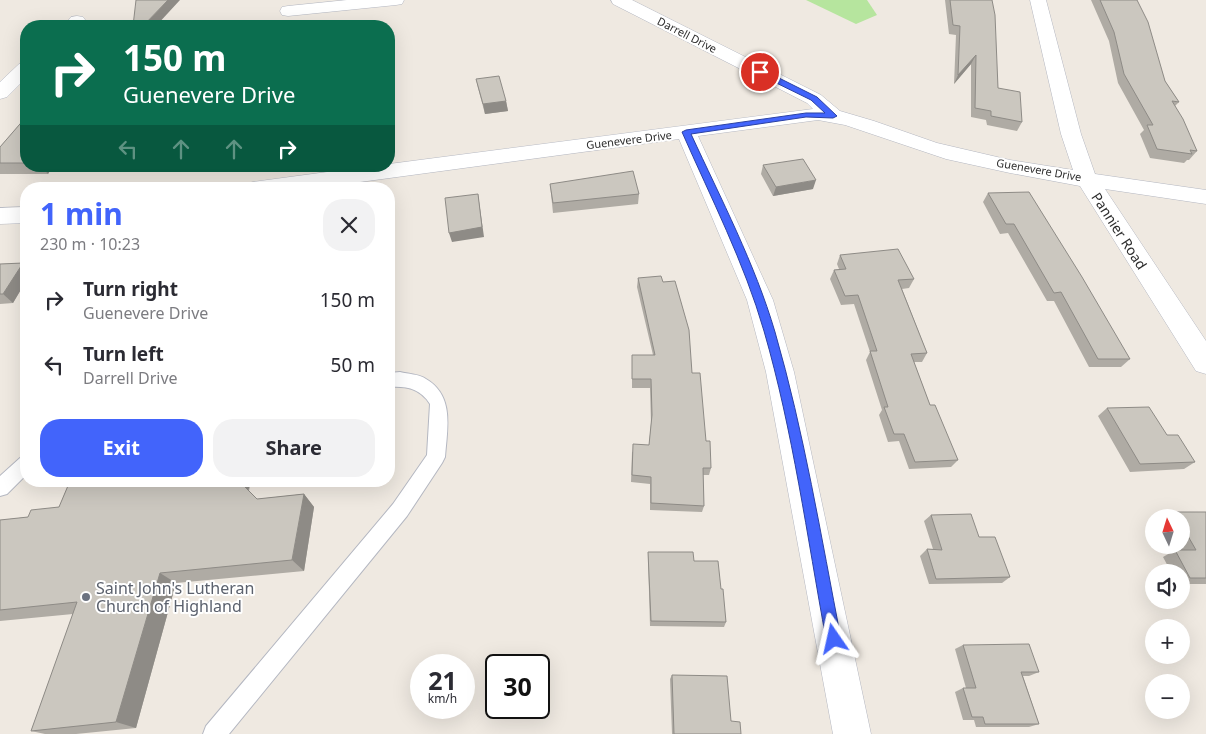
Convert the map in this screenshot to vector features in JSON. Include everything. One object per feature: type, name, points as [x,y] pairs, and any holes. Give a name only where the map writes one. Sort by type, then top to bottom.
[{"type":"street","points":[[288,11],[396,0]]},
{"type":"street","name":"Darrell Drive","points":[[618,0],[814,99],[833,116]]},
{"type":"street","name":"Pannier Road","points":[[1038,0],[1071,134],[1086,178],[1206,363]]},
{"type":"street","points":[[0,93],[20,74]]},
{"type":"street","name":"Guenevere Drive","points":[[395,170],[806,115],[833,116],[860,122],[945,152],[1038,171],[1206,196]]},
{"type":"street","points":[[686,132],[744,259],[760,300],[780,372],[852,734]]},
{"type":"street","name":"Guenevere Drive","points":[[307,182],[383,172]]},
{"type":"street","points":[[0,216],[20,215]]},
{"type":"lane","points":[[214,734],[400,510],[436,457],[439,417],[438,402],[432,393],[420,383],[395,379]]},
{"type":"lane","points":[[0,488],[20,470]]},
{"type":"green space","points":[[806,0],[867,0],[877,15],[856,24]]},
{"type":"building","points":[[136,0],[168,0],[149,20],[134,20]]},
{"type":"building","points":[[950,0],[992,0],[995,15],[998,88],[1020,92],[1022,122],[991,116],[991,111],[975,108],[976,55],[958,75],[960,26],[953,25]]},
{"type":"building","points":[[1100,0],[1137,0],[1148,22],[1165,81],[1179,102],[1172,101],[1183,119],[1197,151],[1190,150],[1192,154],[1157,149],[1147,125],[1153,125],[1124,74],[1114,32]]},
{"type":"building","points":[[499,76],[506,101],[483,104],[476,79]]},
{"type":"building","points":[[20,124],[20,163],[0,163],[0,147]]},
{"type":"building","points":[[803,159],[816,180],[776,187],[763,165]]},
{"type":"building","points":[[633,171],[639,194],[553,203],[550,184]]},
{"type":"building","points":[[1029,192],[1130,359],[1098,359],[1061,292],[1054,293],[1014,224],[1006,224],[988,193]]},
{"type":"building","points":[[478,194],[482,227],[449,233],[445,198]]},
{"type":"building","points":[[898,249],[914,279],[898,280],[927,353],[911,354],[930,405],[935,405],[958,460],[915,462],[904,434],[894,434],[884,407],[888,407],[870,351],[877,351],[858,295],[845,296],[834,270],[846,269],[840,255]]},
{"type":"building","points":[[20,263],[20,268],[3,294],[0,294],[0,264]]},
{"type":"building","points":[[661,276],[663,282],[675,281],[689,330],[692,373],[700,373],[706,441],[710,441],[711,468],[703,468],[704,506],[651,503],[651,477],[632,475],[633,444],[649,445],[652,415],[651,379],[632,379],[632,355],[655,355],[638,278]]},
{"type":"building","points":[[1149,407],[1167,435],[1178,435],[1195,462],[1140,464],[1107,408]]},
{"type":"building","name":"Saint John's Lutheran Church of Highland","points":[[67,487],[245,487],[257,499],[304,494],[292,560],[160,573],[116,722],[31,731],[77,602],[0,610],[0,520],[28,517],[31,510],[59,507]]},
{"type":"building","points":[[1190,512],[1206,512],[1206,578],[1190,578],[1190,564],[1182,564],[1177,554],[1190,554],[1190,550],[1196,550],[1190,540]]},
{"type":"building","points":[[971,514],[979,537],[995,537],[1010,577],[936,579],[927,549],[942,550],[931,515]]},
{"type":"building","points":[[648,552],[693,552],[694,561],[718,561],[726,622],[651,621]]},
{"type":"building","points":[[1029,644],[1039,672],[1021,672],[1039,724],[985,724],[983,717],[972,717],[963,688],[976,688],[963,645]]},
{"type":"building","points":[[672,675],[727,676],[731,721],[740,722],[741,734],[674,734]]},
{"type":"place","name":"Saint John's Lutheran Church of Highland","points":[[86,597]]},
{"type":"route","points":[[760,72],[814,99],[822,104],[833,116],[806,115],[686,132],[744,259],[760,300],[789,410],[834,639]]}]
